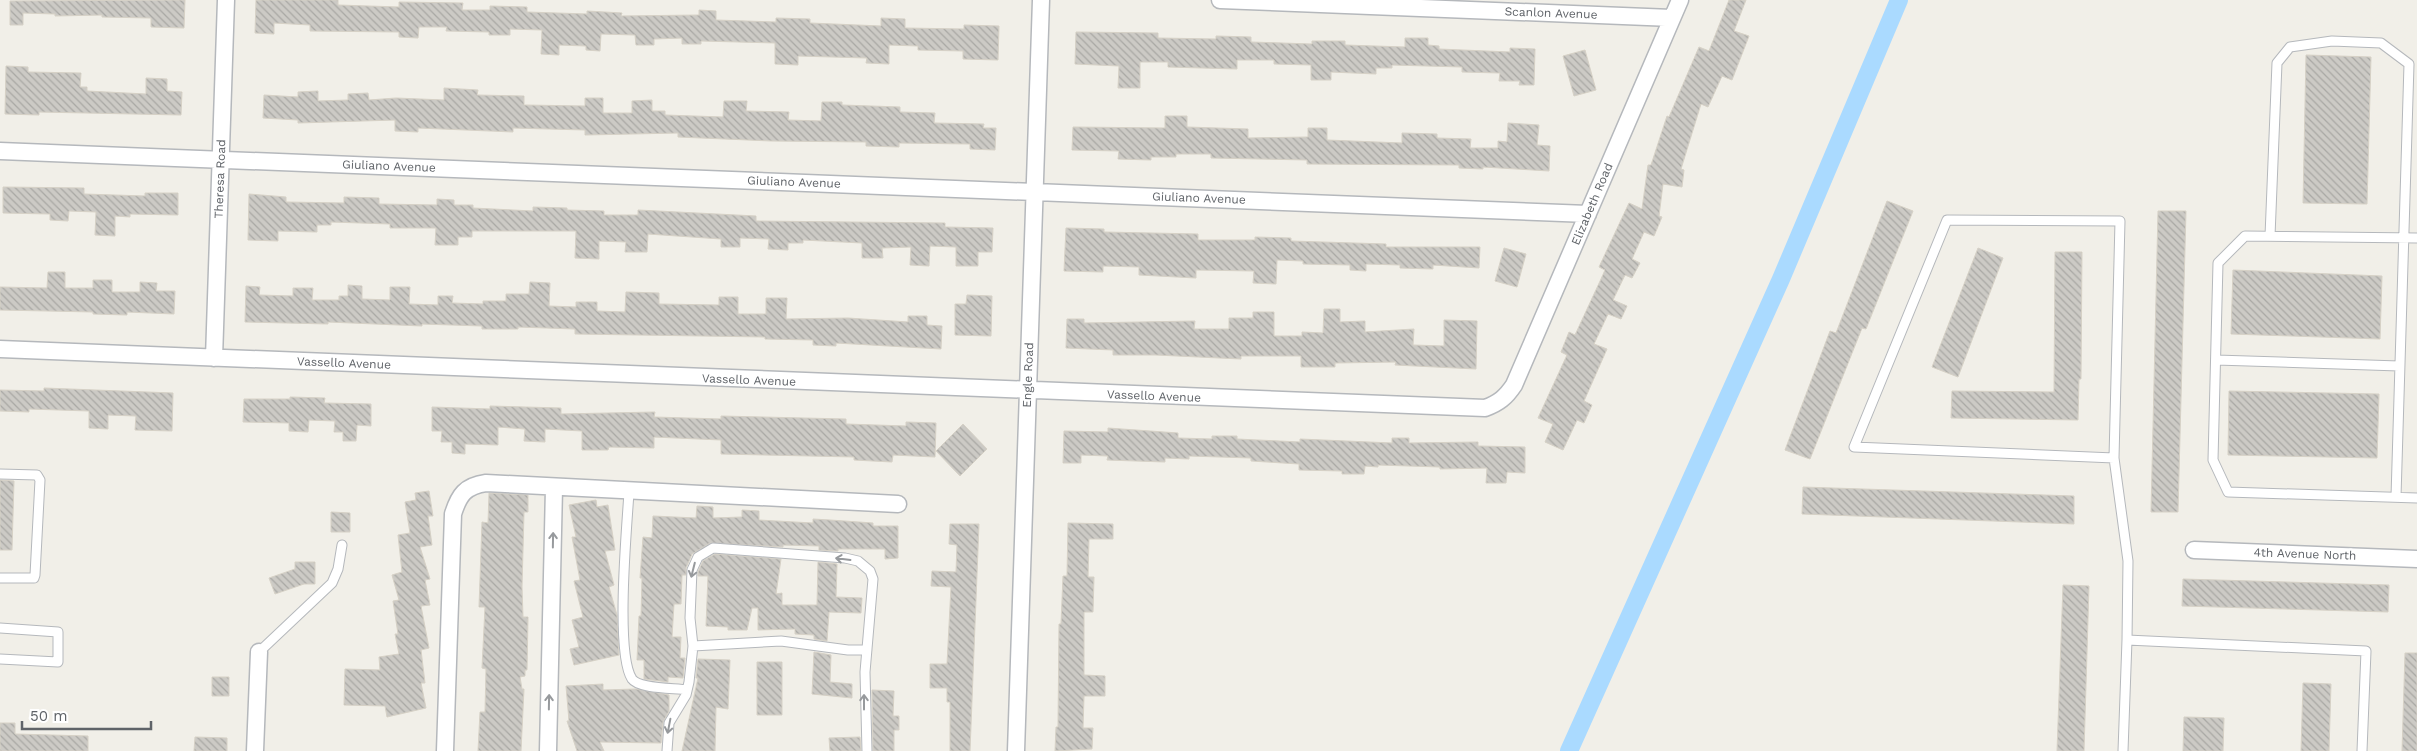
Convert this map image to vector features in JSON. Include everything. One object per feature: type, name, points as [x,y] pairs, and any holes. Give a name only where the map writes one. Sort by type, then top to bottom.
[{"type":"street","name":"Theresa Road","points":[[214,358],[226,0]]},
{"type":"street","name":"Engle Road","points":[[1016,751],[1041,0]]},
{"type":"street","name":"Scanlon Avenue","points":[[1220,0],[1672,18]]},
{"type":"street","name":"Elizabeth Road","points":[[1497,404],[1507,396],[1514,385],[1680,0]]},
{"type":"street","name":"Giuliano Avenue","points":[[0,150],[1588,214]]},
{"type":"street","name":"Vassello Avenue","points":[[0,350],[1486,408],[1497,404]]},
{"type":"street","points":[[444,751],[453,514],[458,499],[468,488],[486,483],[629,492],[898,504]]},
{"type":"street","points":[[548,751],[554,488]]},
{"type":"street","name":"4th Avenue North","points":[[2194,550],[2417,559]]},
{"type":"street","points":[[255,751],[260,652]]},
{"type":"lane","points":[[2270,236],[2277,63],[2290,47],[2332,41],[2381,43],[2409,64],[2396,497]]},
{"type":"lane","points":[[2114,458],[1854,447],[1947,220],[2120,221],[2114,458],[2128,560],[2128,640],[2123,751]]},
{"type":"lane","points":[[2417,238],[2246,236],[2218,263],[2213,460],[2228,492],[2417,498]]},
{"type":"lane","points":[[2216,360],[2399,366]]},
{"type":"lane","points":[[0,474],[37,475],[40,480],[36,575],[34,578],[0,578]]},
{"type":"lane","points":[[629,492],[624,569],[625,653],[632,679],[640,685],[687,690]]},
{"type":"lane","points":[[260,652],[332,583],[338,569],[342,545]]},
{"type":"lane","points":[[667,751],[669,723],[687,690],[693,646],[690,618],[692,570],[698,557],[713,548],[845,558],[858,561],[870,570],[873,579],[864,706],[867,751]]},
{"type":"lane","points":[[0,628],[58,632],[58,662],[0,659]]},
{"type":"lane","points":[[2128,640],[2366,651],[2362,751]]},
{"type":"lane","points":[[693,646],[781,641],[848,650],[868,650]]},
{"type":"building","points":[[185,0],[184,28],[151,27],[151,18],[102,17],[102,15],[55,16],[55,14],[23,13],[23,25],[10,25],[10,1]]},
{"type":"building","points":[[256,0],[338,0],[338,5],[399,7],[399,2],[463,3],[462,10],[490,10],[490,6],[527,7],[527,12],[587,14],[587,11],[622,13],[621,16],[699,15],[699,10],[716,11],[716,20],[776,22],[776,18],[810,19],[810,23],[881,26],[881,18],[905,19],[905,28],[964,29],[964,25],[999,26],[998,60],[963,59],[963,51],[918,50],[918,46],[889,45],[889,64],[866,63],[867,58],[798,56],[798,65],[775,64],[775,43],[701,41],[701,44],[682,44],[682,38],[654,39],[654,45],[636,45],[635,35],[601,34],[600,51],[586,50],[586,46],[559,45],[559,55],[541,54],[542,30],[510,29],[510,35],[489,35],[489,32],[446,31],[447,27],[419,27],[418,38],[399,37],[399,32],[310,31],[310,25],[274,23],[274,34],[255,33]]},
{"type":"building","points":[[1729,0],[1746,0],[1734,31],[1749,36],[1732,80],[1722,76],[1708,107],[1701,104],[1681,169],[1684,170],[1682,187],[1663,184],[1659,216],[1662,217],[1654,236],[1644,232],[1632,259],[1640,263],[1632,278],[1625,275],[1613,300],[1627,306],[1621,319],[1608,314],[1594,344],[1607,349],[1584,401],[1592,405],[1584,423],[1577,420],[1563,450],[1545,442],[1553,424],[1538,418],[1567,355],[1561,352],[1569,332],[1575,335],[1601,279],[1605,270],[1599,267],[1629,203],[1642,209],[1648,165],[1651,165],[1667,116],[1669,117],[1699,47],[1709,51]]},
{"type":"building","points":[[1076,32],[1158,33],[1158,38],[1216,39],[1216,36],[1251,37],[1251,42],[1312,44],[1312,41],[1345,41],[1345,45],[1405,47],[1405,38],[1428,38],[1428,45],[1439,46],[1439,49],[1510,52],[1510,48],[1535,49],[1534,85],[1519,85],[1520,81],[1499,81],[1500,73],[1462,72],[1462,67],[1392,65],[1392,68],[1376,68],[1376,74],[1331,72],[1331,80],[1311,80],[1311,65],[1274,64],[1274,60],[1237,60],[1237,69],[1168,67],[1168,62],[1140,62],[1140,88],[1118,88],[1119,66],[1075,64]]},
{"type":"building","points":[[1585,50],[1596,90],[1574,96],[1563,56]]},
{"type":"building","points":[[2306,55],[2371,57],[2367,204],[2303,203]]},
{"type":"building","points":[[6,66],[28,67],[28,72],[81,73],[80,87],[87,87],[87,91],[146,94],[146,78],[167,79],[167,91],[182,92],[181,115],[39,112],[39,115],[5,114]]},
{"type":"building","points":[[444,88],[478,90],[477,95],[524,96],[524,105],[585,106],[585,98],[603,98],[603,113],[632,113],[632,101],[652,100],[652,111],[665,111],[665,115],[723,117],[724,101],[747,101],[746,111],[789,112],[788,120],[821,121],[822,102],[842,102],[842,105],[900,107],[900,112],[935,113],[934,123],[984,124],[983,128],[996,128],[995,150],[970,149],[970,144],[899,143],[899,147],[866,146],[866,142],[771,141],[678,137],[678,133],[585,135],[585,130],[513,128],[513,132],[418,128],[418,132],[395,131],[395,120],[298,123],[298,120],[263,118],[264,95],[298,97],[298,92],[318,91],[318,101],[348,100],[348,94],[368,93],[369,100],[396,98],[444,100]]},
{"type":"building","points":[[1165,116],[1187,116],[1187,127],[1248,129],[1248,138],[1308,137],[1308,128],[1327,128],[1327,140],[1402,143],[1402,133],[1437,134],[1437,138],[1471,139],[1470,148],[1498,148],[1498,141],[1507,142],[1508,123],[1539,125],[1537,145],[1550,146],[1549,171],[1483,167],[1483,169],[1459,168],[1459,165],[1307,164],[1307,160],[1211,158],[1211,154],[1176,154],[1176,157],[1151,157],[1151,160],[1118,159],[1119,151],[1072,150],[1073,127],[1165,128]]},
{"type":"building","points":[[3,187],[84,188],[84,194],[145,196],[145,193],[178,193],[178,215],[130,214],[130,217],[115,216],[115,236],[95,235],[96,212],[69,211],[68,221],[50,220],[50,214],[3,213]]},
{"type":"building","points":[[249,194],[286,197],[286,202],[344,203],[344,197],[379,198],[379,204],[437,205],[437,199],[454,200],[454,205],[473,205],[473,208],[533,211],[533,207],[567,208],[567,210],[604,211],[604,215],[638,215],[638,210],[756,216],[756,221],[945,223],[945,227],[993,228],[992,252],[978,252],[978,266],[956,266],[956,247],[930,246],[929,266],[910,265],[911,247],[882,248],[883,258],[862,258],[862,243],[803,240],[803,243],[788,243],[788,250],[768,249],[769,239],[740,238],[740,247],[721,247],[721,239],[648,234],[647,252],[625,252],[626,242],[599,241],[599,259],[575,258],[576,231],[472,231],[472,237],[458,237],[458,245],[435,245],[436,228],[390,228],[390,224],[331,222],[331,225],[317,225],[317,232],[278,231],[278,241],[248,240]]},
{"type":"building","points":[[1887,201],[1913,211],[1866,329],[1862,328],[1810,459],[1785,450],[1830,331],[1836,333]]},
{"type":"building","points":[[2158,211],[2186,211],[2178,512],[2151,512]]},
{"type":"building","points":[[1066,228],[1104,229],[1104,232],[1198,234],[1198,240],[1255,240],[1255,237],[1291,238],[1291,241],[1386,244],[1386,247],[1480,247],[1479,268],[1433,265],[1433,269],[1400,268],[1400,265],[1366,264],[1366,271],[1350,270],[1350,265],[1303,264],[1303,261],[1277,260],[1276,284],[1253,283],[1254,271],[1196,270],[1196,278],[1139,275],[1139,267],[1103,266],[1103,272],[1064,271]]},
{"type":"building","points":[[1504,248],[1526,254],[1517,287],[1495,281]]},
{"type":"building","points":[[1978,248],[2003,258],[1958,377],[1932,367]]},
{"type":"building","points":[[2055,252],[2082,252],[2081,379],[2079,379],[2078,420],[1951,418],[1952,391],[2054,392]]},
{"type":"building","points":[[2233,270],[2382,276],[2380,339],[2231,334]]},
{"type":"building","points":[[48,272],[65,272],[65,288],[93,288],[93,280],[112,280],[112,292],[140,292],[140,282],[157,283],[156,291],[175,291],[174,314],[127,312],[127,315],[93,314],[93,312],[0,310],[0,287],[47,288]]},
{"type":"building","points":[[530,282],[550,283],[549,306],[576,307],[576,302],[597,302],[597,311],[625,312],[626,292],[659,293],[659,304],[719,305],[719,297],[738,297],[738,314],[766,314],[766,298],[787,298],[786,319],[848,318],[908,322],[908,316],[927,316],[927,325],[942,326],[941,349],[836,343],[836,346],[813,345],[813,340],[765,339],[765,337],[575,334],[575,329],[518,327],[518,329],[482,329],[482,326],[422,324],[422,326],[328,322],[328,324],[245,322],[246,286],[260,287],[259,295],[293,296],[293,288],[313,288],[312,300],[339,300],[339,296],[348,296],[348,285],[362,286],[362,299],[390,300],[390,287],[410,287],[409,304],[438,305],[438,296],[453,296],[452,303],[483,304],[483,301],[506,301],[506,294],[529,294]]},
{"type":"building","points":[[967,295],[992,296],[991,336],[955,335],[955,304],[966,304]]},
{"type":"building","points":[[1324,309],[1340,309],[1340,322],[1365,321],[1365,332],[1414,329],[1413,345],[1444,346],[1444,320],[1477,321],[1476,369],[1395,365],[1396,362],[1335,363],[1335,367],[1301,367],[1301,356],[1241,356],[1241,359],[1113,355],[1113,350],[1066,348],[1067,319],[1084,319],[1084,323],[1195,321],[1194,329],[1229,329],[1229,318],[1253,318],[1253,312],[1274,312],[1274,336],[1302,336],[1302,332],[1323,333]]},
{"type":"building","points":[[44,388],[173,393],[172,431],[135,430],[136,416],[108,415],[108,429],[89,428],[89,411],[29,409],[29,412],[0,411],[0,390],[44,391]]},
{"type":"building","points":[[2229,391],[2379,394],[2377,458],[2228,455]]},
{"type":"building","points":[[290,397],[325,398],[324,403],[371,404],[371,426],[357,425],[356,441],[343,441],[343,432],[334,432],[335,421],[309,420],[308,432],[289,431],[289,423],[243,422],[244,399],[290,399]]},
{"type":"building","points":[[490,406],[561,408],[561,414],[655,412],[654,417],[721,419],[721,416],[846,419],[846,424],[906,426],[906,422],[936,423],[935,457],[893,455],[892,462],[854,460],[854,457],[721,454],[721,440],[654,437],[654,448],[609,447],[608,450],[582,450],[582,431],[545,429],[545,442],[524,441],[525,429],[498,427],[498,445],[465,444],[465,454],[452,453],[452,442],[441,442],[442,431],[432,431],[432,407],[490,409]]},
{"type":"building","points":[[963,424],[987,449],[960,476],[936,451]]},
{"type":"building","points":[[1108,428],[1178,433],[1178,438],[1212,439],[1212,436],[1237,436],[1237,439],[1300,442],[1300,439],[1392,443],[1392,438],[1409,438],[1409,443],[1478,442],[1478,446],[1525,447],[1525,473],[1507,472],[1506,483],[1486,483],[1487,468],[1440,469],[1440,467],[1378,465],[1378,467],[1365,466],[1364,474],[1342,474],[1342,471],[1299,470],[1299,464],[1251,461],[1251,458],[1189,456],[1189,459],[1165,458],[1165,462],[1107,460],[1108,456],[1081,455],[1081,463],[1063,463],[1064,431],[1108,432]]},
{"type":"building","points":[[0,480],[14,481],[12,550],[0,550]]},
{"type":"building","points":[[1803,487],[2074,496],[2074,524],[1802,514]]},
{"type":"building","points":[[429,491],[433,516],[428,516],[432,545],[420,547],[430,579],[425,580],[430,605],[421,606],[429,648],[421,650],[425,683],[421,683],[426,708],[387,717],[385,706],[344,705],[345,669],[380,670],[379,657],[399,654],[395,634],[398,634],[393,601],[399,600],[392,575],[402,572],[398,535],[410,533],[405,502],[416,500],[415,493]]},
{"type":"building","points":[[489,493],[528,495],[528,512],[524,512],[522,587],[523,617],[528,617],[527,670],[525,670],[525,676],[520,677],[522,689],[524,689],[521,751],[478,751],[480,712],[485,712],[486,669],[482,668],[485,607],[479,607],[482,522],[488,523]]},
{"type":"building","points":[[596,500],[597,507],[608,505],[615,550],[605,551],[614,585],[609,587],[617,615],[619,655],[574,665],[570,649],[579,647],[572,620],[583,617],[574,581],[580,580],[572,537],[576,537],[569,505]]},
{"type":"building","points":[[697,506],[713,507],[713,518],[742,517],[742,510],[759,511],[759,520],[813,523],[813,519],[873,523],[873,526],[898,526],[898,558],[885,559],[885,549],[838,549],[838,551],[819,550],[819,546],[783,545],[783,547],[710,543],[692,554],[686,568],[686,575],[682,575],[681,604],[674,604],[672,637],[681,637],[680,658],[685,658],[683,678],[668,677],[668,682],[644,679],[644,660],[637,660],[639,616],[641,616],[642,578],[640,578],[643,537],[652,538],[653,516],[696,518]]},
{"type":"building","points":[[331,512],[350,513],[350,532],[331,532]]},
{"type":"building","points":[[1068,523],[1113,524],[1113,539],[1089,539],[1088,577],[1094,577],[1093,612],[1084,612],[1084,675],[1105,676],[1105,696],[1084,696],[1083,728],[1093,728],[1092,749],[1055,751],[1056,727],[1058,727],[1059,624],[1061,624],[1063,576],[1067,576]]},
{"type":"building","points":[[950,524],[979,524],[970,751],[950,751],[950,702],[947,702],[947,688],[930,688],[930,664],[947,664],[951,587],[931,586],[932,571],[956,572],[957,545],[949,544]]},
{"type":"building","points":[[715,554],[781,559],[776,594],[782,593],[782,605],[817,605],[818,562],[837,564],[836,597],[862,598],[861,613],[829,612],[827,641],[814,639],[814,635],[795,634],[795,629],[758,630],[758,608],[752,608],[747,630],[728,630],[728,627],[706,626],[708,576],[698,576],[698,572],[703,561]]},
{"type":"building","points":[[295,562],[315,562],[315,584],[304,584],[275,594],[269,578],[295,569]]},
{"type":"building","points":[[2183,579],[2389,585],[2388,612],[2182,606]]},
{"type":"building","points":[[2063,585],[2089,586],[2084,751],[2057,751]]},
{"type":"building","points":[[814,652],[831,655],[830,682],[852,684],[852,698],[812,694]]},
{"type":"building","points":[[2405,653],[2417,653],[2417,751],[2402,751]]},
{"type":"building","points":[[698,659],[730,660],[728,709],[716,707],[715,751],[682,751],[698,678],[696,678]]},
{"type":"building","points":[[757,662],[782,662],[782,715],[757,715]]},
{"type":"building","points":[[212,677],[229,677],[229,696],[212,696]]},
{"type":"building","points":[[2303,683],[2331,684],[2329,751],[2301,751]]},
{"type":"building","points":[[603,684],[603,690],[636,689],[669,695],[669,711],[663,722],[661,743],[600,742],[604,751],[577,751],[567,721],[569,721],[566,686]]},
{"type":"building","points":[[872,690],[894,691],[893,716],[899,716],[899,730],[894,730],[894,751],[873,751]]},
{"type":"building","points":[[2184,717],[2224,718],[2223,751],[2183,751]]},
{"type":"building","points":[[0,723],[15,723],[15,734],[88,736],[88,751],[0,751]]},
{"type":"building","points":[[195,737],[227,738],[227,751],[194,751]]},
{"type":"building","points":[[860,737],[861,751],[830,751],[829,738]]},
{"type":"waterway","points":[[1569,751],[1781,279],[1899,0]]}]
